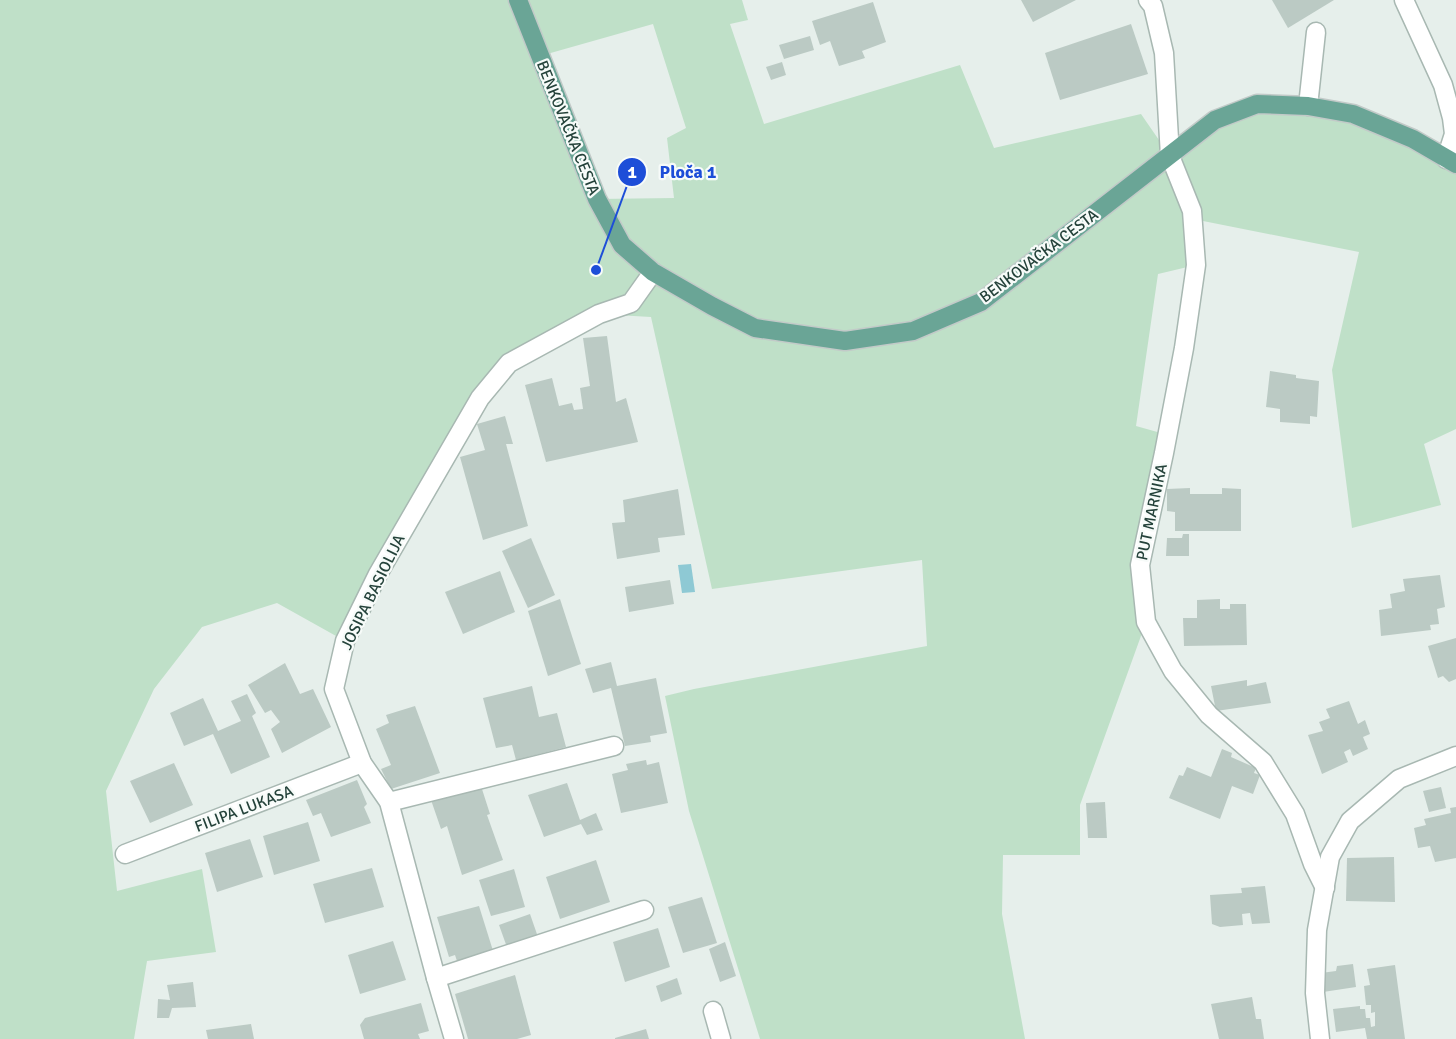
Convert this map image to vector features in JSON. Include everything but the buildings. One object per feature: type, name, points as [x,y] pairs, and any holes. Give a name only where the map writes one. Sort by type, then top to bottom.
[{"type":"main road","name":"BENKOVAČKA CESTA","points":[[518,0],[597,199],[622,245],[653,272],[755,328],[845,341],[913,331],[981,302],[1215,120],[1257,104],[1308,106],[1353,114],[1413,139],[1451,161]]},
{"type":"street","points":[[1404,0],[1443,85],[1454,134],[1451,161]]},
{"type":"street","name":"PUT MARNIKA","points":[[1153,2],[1164,53],[1170,156],[1192,211],[1196,265],[1182,359],[1140,565],[1146,622],[1173,671],[1209,715],[1263,762],[1295,814],[1313,864],[1325,888]]},
{"type":"street","points":[[1308,106],[1316,32]]},
{"type":"street","name":"JOSIPA BASIOLIJA","points":[[454,1039],[389,802],[362,763],[334,689],[345,641],[378,574],[480,398],[509,363],[599,314],[631,303],[653,272]]},
{"type":"street","points":[[389,802],[614,746]]},
{"type":"street","points":[[1320,1039],[1315,993],[1317,930],[1330,857],[1350,821],[1399,779],[1456,756]]},
{"type":"street","name":"FILIPA LUKASA","points":[[125,854],[362,763]]},
{"type":"street","points":[[436,978],[644,910]]},
{"type":"street","points":[[713,1011],[721,1039]]},
{"type":"green space","points":[[0,0],[742,0],[748,20],[730,24],[764,124],[960,65],[994,148],[1141,114],[1170,156],[1257,104],[1308,106],[1456,164],[1456,429],[1424,444],[1441,505],[1352,528],[1332,370],[1359,252],[1193,219],[1196,265],[1158,274],[1136,426],[1168,435],[1140,565],[1146,622],[1080,805],[1080,855],[1003,855],[1002,914],[1025,1039],[760,1039],[689,811],[665,696],[927,646],[922,560],[712,589],[651,317],[599,314],[509,363],[345,641],[277,603],[202,627],[154,689],[106,791],[117,891],[202,869],[216,952],[147,961],[134,1039],[0,1039]],"holes":[[[653,24],[686,128],[667,138],[674,198],[597,199],[540,56]]]},
{"type":"water","points":[[691,564],[695,592],[682,593],[678,565]]},
{"type":"place","name":"Ploča 1","points":[[596,270]]}]
